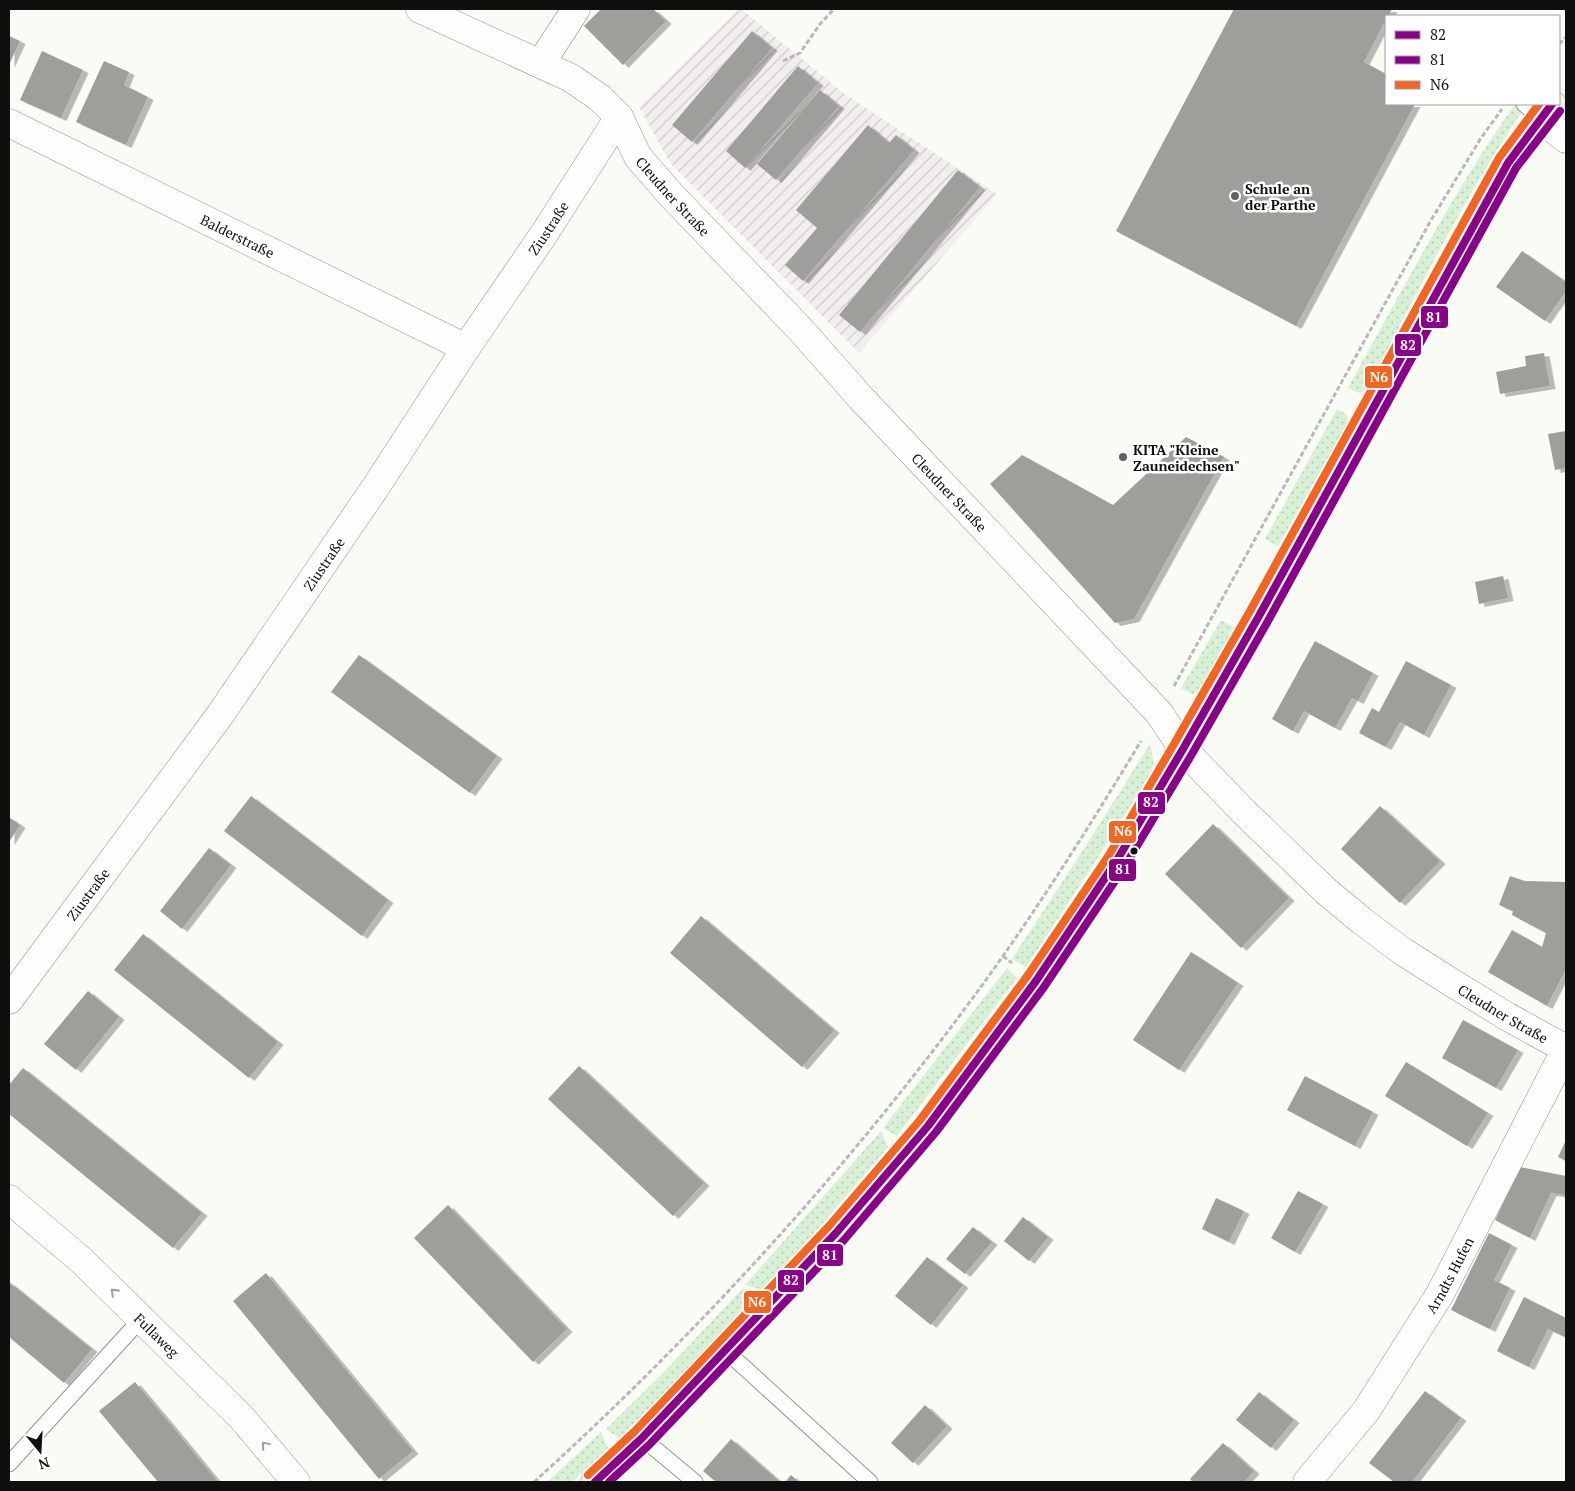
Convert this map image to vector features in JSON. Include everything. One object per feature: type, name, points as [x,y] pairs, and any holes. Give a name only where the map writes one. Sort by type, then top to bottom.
[{"type":"main road","points":[[595,1482],[642,1438],[836,1232],[928,1126],[1036,981],[1117,860],[1183,749],[1264,608],[1539,108]]},
{"type":"street","name":"Cleudner Straße","points":[[420,9],[541,63],[571,78],[600,98],[619,117],[638,157],[672,196],[800,329],[867,404],[1159,712],[1183,749],[1251,819],[1327,892],[1402,951],[1508,1017],[1566,1049]]},
{"type":"street","points":[[541,63],[576,9]]},
{"type":"street","points":[[1539,108],[1566,139]]},
{"type":"street","name":"Ziustraße","points":[[9,1000],[220,715],[544,234],[619,117]]},
{"type":"street","name":"Balderstraße","points":[[9,123],[466,348]]},
{"type":"street","name":"Arndts Hufen","points":[[1307,1482],[1366,1411],[1440,1294],[1566,1049]]},
{"type":"street","name":"Fullaweg","points":[[9,1199],[81,1260],[242,1418],[296,1482]]},
{"type":"lane","points":[[9,1464],[141,1319]]},
{"type":"lane","points":[[725,1350],[870,1482]]},
{"type":"lane","points":[[642,1438],[695,1482]]},
{"type":"path","points":[[783,61],[800,53],[820,24],[834,9]]},
{"type":"path","points":[[534,1482],[622,1400],[725,1294],[808,1203],[915,1075],[1003,956],[1082,838],[1159,712],[1430,222],[1481,138],[1505,105]]},
{"type":"shaded area","points":[[739,9],[846,95],[997,194],[859,353],[670,163],[639,107]]},
{"type":"green space","points":[[1514,105],[1523,110],[1460,213],[1366,390],[1359,393],[1348,388],[1448,208]]},
{"type":"green space","points":[[1337,409],[1346,414],[1348,422],[1278,546],[1265,539]]},
{"type":"green space","points":[[1221,620],[1234,627],[1199,691],[1192,694],[1181,688]]},
{"type":"green space","points":[[1150,744],[1154,763],[1150,774],[1101,853],[1026,967],[1012,959],[1089,841]]},
{"type":"green space","points":[[1007,968],[1017,978],[897,1136],[883,1128]]},
{"type":"green space","points":[[881,1131],[888,1147],[823,1223],[762,1290],[745,1285]]},
{"type":"green space","points":[[743,1288],[749,1304],[676,1381],[619,1438],[606,1429],[665,1371]]},
{"type":"green space","points":[[601,1432],[608,1448],[572,1482],[547,1482]]},
{"type":"building","points":[[601,9],[653,9],[666,21],[623,65],[584,26]]},
{"type":"building","name":"Schule an der Parthe","points":[[1234,9],[1392,9],[1389,15],[1385,15],[1385,21],[1364,62],[1385,73],[1385,105],[1414,105],[1296,326],[1116,231]]},
{"type":"building","points":[[752,31],[772,48],[692,142],[672,125]]},
{"type":"building","points":[[9,36],[20,41],[9,65]]},
{"type":"building","points":[[42,51],[83,70],[61,118],[20,100]]},
{"type":"building","points":[[104,61],[129,72],[124,85],[148,97],[126,145],[76,122]]},
{"type":"building","points":[[798,66],[818,83],[745,168],[726,151]]},
{"type":"building","points":[[820,90],[839,106],[776,180],[757,164]]},
{"type":"building","points":[[868,125],[889,143],[896,135],[914,150],[803,281],[785,265],[817,228],[796,210]]},
{"type":"building","points":[[958,170],[980,187],[860,332],[839,315]]},
{"type":"building","points":[[1522,251],[1566,282],[1566,291],[1545,321],[1496,287]]},
{"type":"building","points":[[1544,353],[1550,386],[1500,394],[1496,372],[1526,366],[1525,356]]},
{"type":"building","points":[[1566,431],[1566,468],[1555,470],[1548,434]]},
{"type":"building","points":[[1186,437],[1224,457],[1134,619],[1115,623],[990,484],[1022,455],[1113,505]]},
{"type":"building","points":[[1503,576],[1508,598],[1479,604],[1475,582]]},
{"type":"building","points":[[1315,641],[1373,673],[1358,701],[1352,698],[1335,728],[1304,711],[1293,731],[1272,719]]},
{"type":"building","points":[[359,655],[497,756],[470,793],[331,692]]},
{"type":"building","points":[[1406,661],[1451,685],[1424,735],[1400,722],[1386,747],[1359,733],[1372,708],[1379,712]]},
{"type":"building","points":[[251,796],[388,900],[362,936],[224,831]]},
{"type":"building","points":[[1380,806],[1440,861],[1400,903],[1341,849]]},
{"type":"building","points":[[9,817],[20,825],[9,842]]},
{"type":"building","points":[[1213,824],[1289,898],[1241,948],[1165,874]]},
{"type":"building","points":[[209,848],[231,865],[182,929],[160,911]]},
{"type":"building","points":[[1510,876],[1525,881],[1566,882],[1566,969],[1547,1006],[1488,972],[1512,930],[1542,947],[1546,933],[1512,915],[1513,911],[1499,905]]},
{"type":"building","points":[[701,916],[834,1030],[802,1067],[670,953]]},
{"type":"building","points":[[143,934],[278,1042],[249,1078],[114,970]]},
{"type":"building","points":[[1191,952],[1238,983],[1179,1070],[1133,1040]]},
{"type":"building","points":[[88,991],[119,1017],[76,1070],[44,1044]]},
{"type":"building","points":[[1463,1020],[1518,1050],[1496,1088],[1442,1058]]},
{"type":"building","points":[[1406,1062],[1488,1113],[1467,1146],[1385,1096]]},
{"type":"building","points":[[579,1066],[704,1183],[673,1216],[548,1099]]},
{"type":"building","points":[[23,1068],[202,1213],[173,1248],[9,1114],[9,1085]]},
{"type":"building","points":[[1305,1076],[1373,1112],[1355,1146],[1287,1110]]},
{"type":"building","points":[[1566,1140],[1566,1161],[1558,1157]]},
{"type":"building","points":[[1520,1167],[1566,1176],[1566,1195],[1551,1193],[1530,1238],[1495,1220]]},
{"type":"building","points":[[1298,1191],[1323,1204],[1295,1252],[1271,1238]]},
{"type":"building","points":[[1216,1198],[1244,1211],[1229,1242],[1202,1229]]},
{"type":"building","points":[[448,1205],[567,1329],[533,1362],[414,1238]]},
{"type":"building","points":[[1023,1217],[1048,1237],[1029,1261],[1004,1241]]},
{"type":"building","points":[[973,1227],[992,1242],[965,1274],[946,1259]]},
{"type":"building","points":[[1489,1233],[1512,1245],[1494,1280],[1510,1288],[1490,1329],[1451,1310]]},
{"type":"building","points":[[927,1257],[963,1285],[931,1325],[895,1296]]},
{"type":"building","points":[[266,1273],[413,1451],[379,1479],[233,1301]]},
{"type":"building","points":[[9,1282],[92,1349],[64,1383],[9,1337]]},
{"type":"building","points":[[1524,1297],[1566,1318],[1565,1337],[1548,1329],[1529,1367],[1497,1351]]},
{"type":"building","points":[[135,1382],[218,1482],[158,1482],[99,1411]]},
{"type":"building","points":[[1425,1391],[1461,1418],[1412,1482],[1394,1482],[1369,1463]]},
{"type":"building","points":[[1259,1392],[1294,1420],[1271,1448],[1236,1420]]},
{"type":"building","points":[[925,1405],[947,1426],[913,1463],[891,1443]]},
{"type":"building","points":[[731,1439],[780,1482],[716,1482],[703,1471]]},
{"type":"building","points":[[1223,1443],[1254,1471],[1244,1482],[1193,1482],[1190,1479]]},
{"type":"building","points":[[791,1475],[799,1482],[785,1482]]},
{"type":"transit line","name":"N6","points":[[588,1475],[635,1431],[829,1226],[920,1120],[1028,975],[1109,855],[1250,611],[1499,158],[1538,105]]},
{"type":"transit line","name":"82","points":[[595,1482],[642,1438],[836,1233],[928,1126],[1036,981],[1117,860],[1183,749],[1259,616],[1508,163],[1551,105]]},
{"type":"transit line","name":"81","points":[[609,1482],[649,1445],[844,1240],[936,1132],[1044,987],[1125,866],[1192,754],[1268,621],[1516,168],[1560,111]]},
{"type":"place","name":"Schule an der Parthe","points":[[1235,196]]},
{"type":"place","name":"KITA \"Kleine Zauneidechsen\"","points":[[1123,457]]}]
